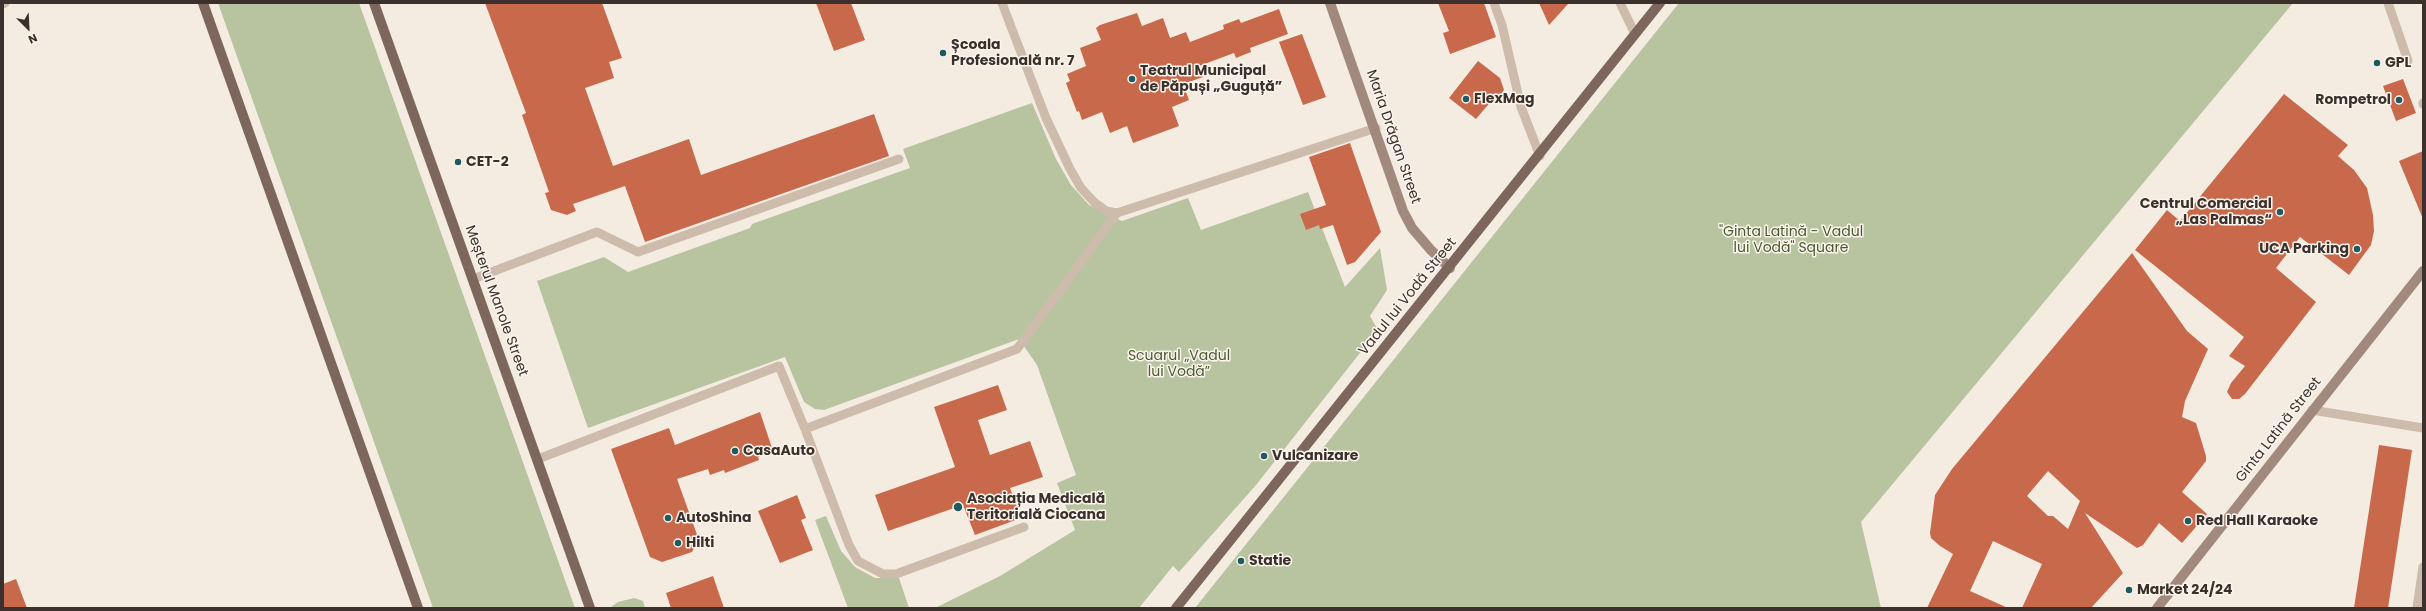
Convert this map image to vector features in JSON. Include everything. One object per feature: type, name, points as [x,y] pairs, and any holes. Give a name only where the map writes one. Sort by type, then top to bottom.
[{"type":"main road","points":[[203,3],[418,608]]},
{"type":"main road","name":"Meșterul Manole Street","points":[[374,3],[590,608]]},
{"type":"main road","name":"Vadul lui Vodă Street","points":[[1176,608],[1540,156],[1660,3]]},
{"type":"street","name":"Maria Drăgan Street","points":[[1330,3],[1376,128],[1403,211],[1421,239],[1450,268]]},
{"type":"street","name":"Ginta Latină Street","points":[[2157,608],[2423,271]]},
{"type":"lane","points":[[1002,3],[1046,118],[1070,169],[1081,188],[1095,203],[1106,211],[1117,213],[1376,128]]},
{"type":"lane","points":[[1494,3],[1502,25],[1521,107],[1540,156]]},
{"type":"lane","points":[[1620,3],[1635,34]]},
{"type":"lane","points":[[2388,3],[2408,61]]},
{"type":"lane","points":[[473,279],[597,232],[638,252],[899,159]]},
{"type":"lane","points":[[805,429],[1017,349],[1117,213]]},
{"type":"lane","points":[[538,459],[779,366],[805,429],[849,545],[858,561],[872,570],[883,574],[896,574],[1024,527]]},
{"type":"lane","points":[[2312,410],[2423,428]]},
{"type":"lane","points":[[2417,608],[2423,567]]},
{"type":"green space","points":[[218,3],[359,3],[575,608],[433,608]]},
{"type":"green space","name":"\"Ginta Latină - Vadul lui Vodă\" Square","points":[[1679,3],[2293,3],[1861,522],[1881,608],[1195,608]]},
{"type":"green space","name":"Scuarul „Vadul lui Vodă”","points":[[1032,103],[1056,159],[1071,185],[1089,205],[1122,221],[1188,198],[1201,230],[1308,192],[1345,287],[1380,248],[1387,290],[1370,316],[1378,330],[1256,485],[1179,572],[1173,566],[1139,608],[935,608],[1000,576],[1075,530],[1057,483],[1076,475],[1037,365],[1019,339],[824,410],[815,409],[804,402],[785,357],[588,428],[537,281],[604,257],[628,272],[750,228],[752,224],[910,168],[903,149]]},
{"type":"green space","points":[[826,516],[841,551],[855,567],[875,578],[899,578],[909,608],[848,608],[815,520]]},
{"type":"green space","points":[[634,598],[643,601],[645,608],[613,608],[612,606],[618,602]]},
{"type":"building","points":[[485,3],[602,3],[622,58],[609,62],[614,78],[585,88],[613,166],[689,139],[701,175],[874,114],[889,156],[645,242],[625,186],[573,204],[576,211],[567,215],[551,210],[545,193],[549,192],[522,115],[526,113]]},
{"type":"building","points":[[816,3],[851,3],[865,40],[834,51]]},
{"type":"building","points":[[1438,3],[1484,3],[1496,37],[1450,54],[1443,33],[1449,31]]},
{"type":"building","points":[[1539,3],[1569,3],[1549,25]]},
{"type":"building","name":"Teatrul Municipal de Păpuși „Guguță”","points":[[1279,9],[1288,34],[1250,48],[1251,52],[1236,58],[1234,53],[1199,66],[1203,77],[1183,84],[1189,100],[1172,107],[1179,126],[1133,143],[1127,126],[1110,133],[1102,112],[1082,120],[1079,111],[1077,112],[1066,83],[1070,81],[1067,74],[1086,66],[1080,48],[1101,40],[1096,28],[1100,25],[1137,13],[1142,26],[1163,18],[1170,38],[1186,32],[1190,42],[1224,29],[1223,25],[1239,19],[1241,23]]},
{"type":"building","points":[[1302,34],[1326,97],[1303,105],[1279,42]]},
{"type":"building","points":[[1478,61],[1500,78],[1504,90],[1496,101],[1493,99],[1476,119],[1449,98]]},
{"type":"building","points":[[2403,79],[2416,113],[2396,121],[2383,86]]},
{"type":"building","name":"Centrul Comercial „Las Palmas“","points":[[2284,94],[2348,145],[2338,156],[2354,170],[2367,188],[2373,215],[2374,231],[2371,245],[2349,275],[2300,237],[2276,268],[2316,302],[2245,394],[2239,399],[2232,399],[2227,392],[2231,383],[2245,366],[2229,356],[2244,337],[2135,250],[2167,210],[2180,221]]},
{"type":"building","points":[[1350,143],[1381,232],[1355,262],[1347,265],[1333,225],[1320,229],[1319,225],[1306,230],[1300,214],[1326,205],[1309,157]]},
{"type":"building","points":[[2423,151],[2423,219],[2399,161]]},
{"type":"building","points":[[2132,253],[2187,331],[2208,349],[2185,401],[2182,417],[2196,423],[2206,456],[2206,461],[2182,492],[2207,514],[2182,543],[2159,523],[2143,545],[2137,548],[2085,513],[2123,573],[2091,608],[2022,608],[2042,564],[1993,541],[1970,591],[2008,608],[1927,608],[1953,554],[1931,538],[1930,533],[1935,495],[1952,469]],"holes":[[[2048,471],[2080,501],[2068,529],[2053,516],[2048,516],[2027,496]]]},
{"type":"building","points":[[998,385],[1007,410],[978,420],[990,455],[1030,441],[1043,477],[1010,488],[1021,518],[975,535],[963,505],[888,531],[875,495],[955,467],[934,407]]},
{"type":"building","points":[[760,412],[773,451],[758,457],[759,460],[725,473],[724,470],[710,475],[708,469],[677,479],[699,540],[692,552],[662,562],[650,557],[611,449],[669,428],[675,445]]},
{"type":"building","points":[[2379,445],[2412,450],[2388,608],[2354,608]]},
{"type":"building","points":[[797,495],[806,518],[801,520],[813,550],[780,563],[758,511]]},
{"type":"building","points":[[713,576],[724,608],[671,608],[666,593]]},
{"type":"building","points":[[16,579],[27,608],[3,608],[3,584]]},
{"type":"place","name":"Școala Profesională nr. 7","points":[[943,53]]},
{"type":"place","name":"GPL","points":[[2377,63]]},
{"type":"place","name":"Teatrul Municipal de Păpuși „Guguță”","points":[[1132,79]]},
{"type":"place","name":"FlexMag","points":[[1466,99]]},
{"type":"place","name":"Rompetrol","points":[[2399,100]]},
{"type":"place","name":"CET-2","points":[[458,162]]},
{"type":"place","name":"Centrul Comercial „Las Palmas“","points":[[2280,212]]},
{"type":"place","name":"UCA Parking","points":[[2357,249]]},
{"type":"place","name":"CasaAuto","points":[[735,451]]},
{"type":"place","name":"Vulcanizare","points":[[1264,456]]},
{"type":"place","name":"Asociația Medicală Teritorială Ciocana","points":[[958,507]]},
{"type":"place","name":"AutoShina","points":[[668,518]]},
{"type":"place","name":"Red Hall Karaoke","points":[[2188,521]]},
{"type":"place","name":"Hilti","points":[[678,543]]},
{"type":"place","name":"Statie","points":[[1241,561]]},
{"type":"place","name":"Market 24/24","points":[[2129,590]]}]
